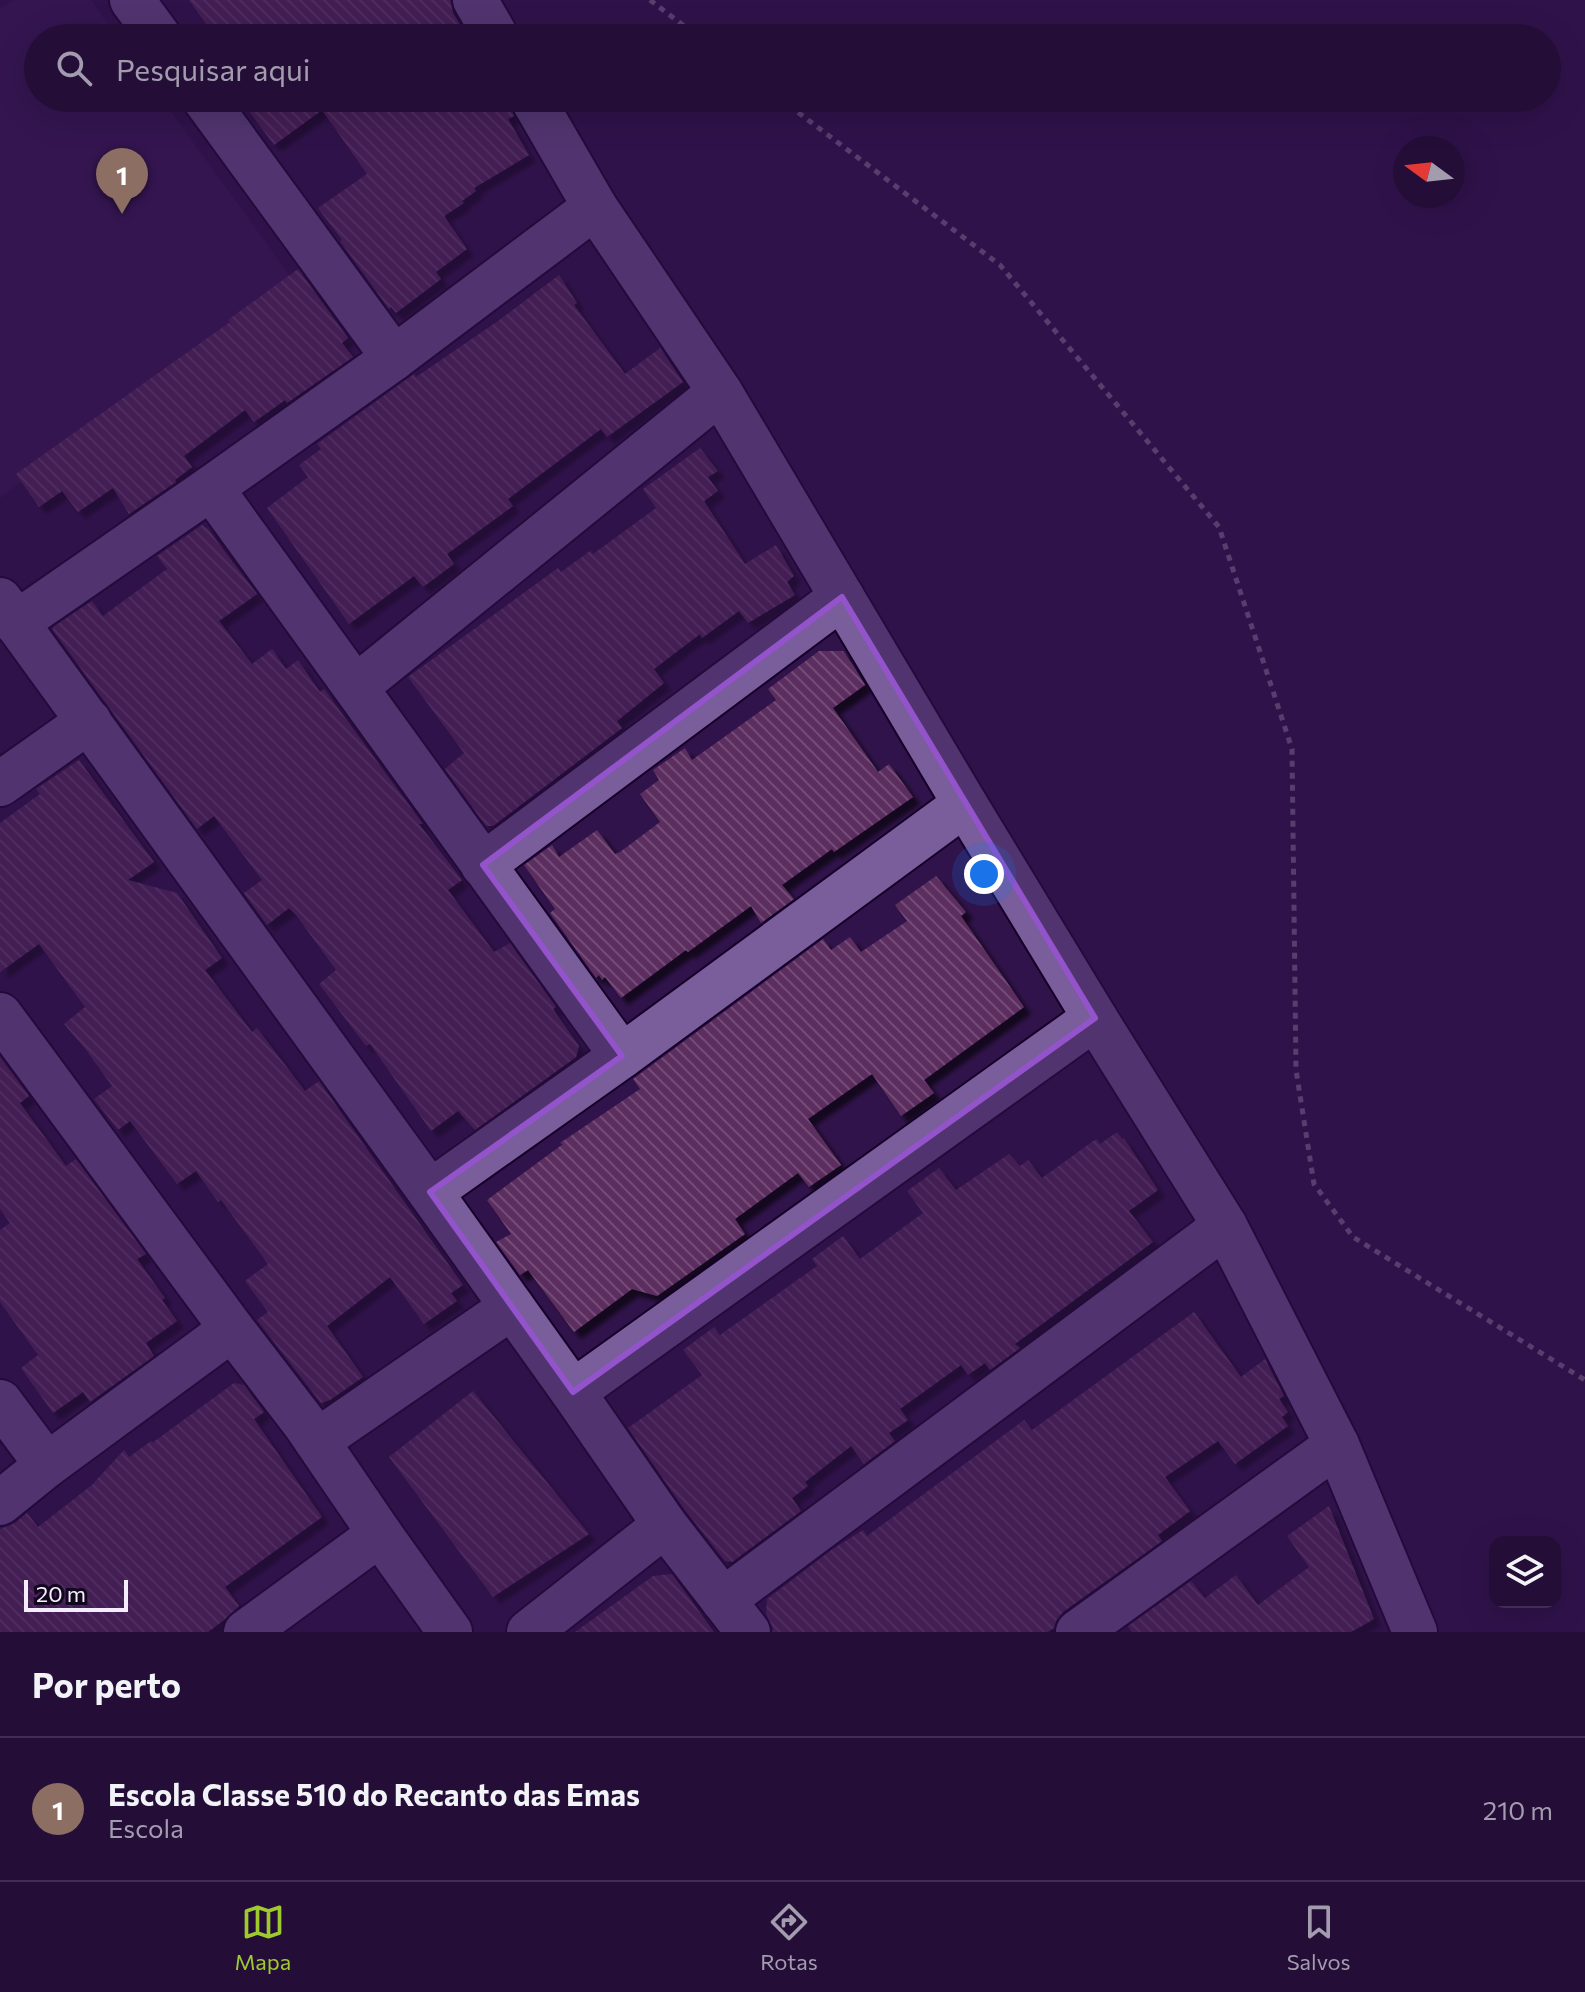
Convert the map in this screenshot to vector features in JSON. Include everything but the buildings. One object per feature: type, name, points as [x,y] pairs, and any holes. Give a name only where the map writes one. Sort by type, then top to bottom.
[{"type":"street","points":[[132,0],[150,24]]},
{"type":"street","points":[[475,0],[489,24]]},
{"type":"street","points":[[214,112],[394,358]]},
{"type":"street","points":[[540,112],[595,207],[720,392],[965,804],[1225,1226],[1337,1445],[1415,1632]]},
{"type":"street","points":[[595,207],[394,358],[211,488],[8,612],[430,1192],[665,1525],[735,1616],[1225,1226]]},
{"type":"street","points":[[356,687],[720,392]]},
{"type":"street","points":[[211,488],[622,1056]]},
{"type":"street","points":[[483,865],[842,597]]},
{"type":"street","points":[[0,784],[89,721]]},
{"type":"street","points":[[430,1192],[622,1056],[965,804]]},
{"type":"street","points":[[0,1015],[317,1441],[450,1632]]},
{"type":"street","points":[[573,1392],[1095,1018]]},
{"type":"street","points":[[317,1441],[512,1307]]},
{"type":"street","points":[[0,1503],[232,1329]]},
{"type":"street","points":[[0,1402],[47,1465]]},
{"type":"street","points":[[1078,1632],[1337,1445]]},
{"type":"street","points":[[529,1632],[665,1525]]},
{"type":"street","points":[[246,1632],[380,1534]]},
{"type":"path","points":[[650,0],[682,24]]},
{"type":"path","points":[[798,112],[1000,265],[1219,527],[1292,749],[1296,1070],[1314,1184],[1353,1237],[1585,1380]]},
{"type":"highlighted area","points":[[842,597],[1095,1018],[573,1392],[430,1192],[622,1056],[483,865]]},
{"type":"shaded area","points":[[14,0],[91,0],[108,24],[24,24],[24,112],[171,112],[293,280],[0,498],[0,9]]},
{"type":"place","name":"Escola Classe 510 do Recanto das Emas","points":[[122,214]]}]
